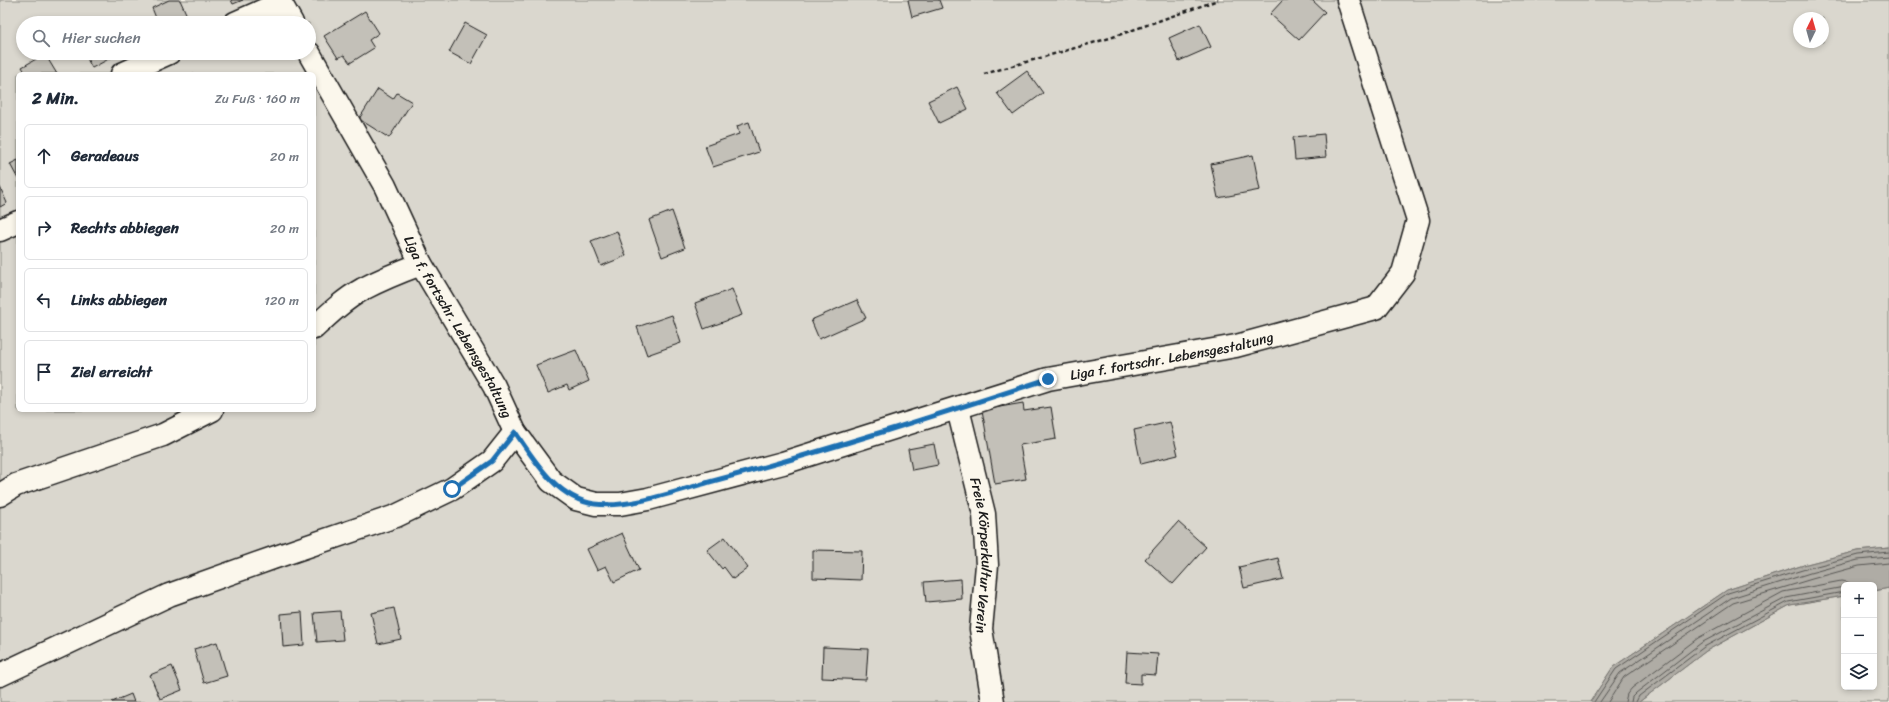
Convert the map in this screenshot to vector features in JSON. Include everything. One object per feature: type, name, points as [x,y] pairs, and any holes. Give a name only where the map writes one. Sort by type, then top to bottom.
[{"type":"lane","name":"Liga f. fortschr. Lebensgestaltung","points":[[313,60],[385,186],[421,264],[494,386],[515,432],[551,481],[576,499],[596,504],[620,504],[648,499],[783,463],[958,409],[1048,379],[1236,346],[1376,308],[1403,273],[1418,220],[1348,0]]},
{"type":"lane","points":[[249,16],[280,1],[288,16]]},
{"type":"lane","points":[[126,72],[153,60]]},
{"type":"lane","points":[[0,230],[16,223]]},
{"type":"lane","points":[[316,326],[339,305],[362,289],[394,274],[421,264]]},
{"type":"lane","name":"Freie Körperkultur Verein","points":[[958,409],[984,514],[987,565],[981,629],[993,702]]},
{"type":"lane","points":[[0,495],[16,485],[163,435],[208,412]]},
{"type":"lane","points":[[0,676],[169,595],[396,516],[452,489],[481,469],[492,461],[515,432]]},
{"type":"path","points":[[984,74],[1110,38],[1218,0]]},
{"type":"shaded area","points":[[0,0],[1889,0],[1889,548],[1857,551],[1807,564],[1727,590],[1613,667],[1590,702],[0,702]]},
{"type":"shaded area","points":[[1889,588],[1889,702],[1639,702],[1706,651],[1790,605],[1841,596],[1841,690],[1877,690],[1877,590]]},
{"type":"water","points":[[1889,548],[1889,588],[1877,590],[1877,582],[1841,582],[1841,596],[1790,605],[1706,651],[1639,702],[1590,702],[1613,667],[1727,590],[1807,564],[1857,551]]},
{"type":"building","points":[[169,0],[180,0],[187,16],[155,16],[152,8]]},
{"type":"building","points":[[231,0],[243,0],[233,4]]},
{"type":"building","points":[[908,0],[939,0],[942,8],[912,17]]},
{"type":"building","points":[[1283,0],[1312,0],[1325,12],[1299,40],[1270,14]]},
{"type":"building","points":[[365,11],[379,33],[369,40],[374,48],[350,63],[344,55],[338,58],[324,36]]},
{"type":"building","points":[[465,23],[487,35],[471,64],[449,52]]},
{"type":"building","points":[[1200,24],[1211,47],[1179,61],[1169,38]]},
{"type":"building","points":[[34,60],[49,60],[56,72],[25,72],[22,67]]},
{"type":"building","points":[[88,60],[107,60],[92,68]]},
{"type":"building","points":[[1027,71],[1043,93],[1013,115],[997,93]]},
{"type":"building","points":[[957,87],[968,109],[939,123],[928,101]]},
{"type":"building","points":[[378,89],[393,99],[397,93],[412,102],[389,138],[359,119]]},
{"type":"building","points":[[749,122],[759,152],[713,167],[705,146],[739,134],[737,126]]},
{"type":"building","points":[[1324,134],[1326,157],[1295,160],[1293,137]]},
{"type":"building","points":[[1253,155],[1260,190],[1218,198],[1211,164]]},
{"type":"building","points":[[16,161],[16,175],[10,164]]},
{"type":"building","points":[[0,187],[7,203],[0,207]]},
{"type":"building","points":[[672,211],[685,248],[662,257],[649,220]]},
{"type":"building","points":[[617,231],[626,256],[601,266],[591,241]]},
{"type":"building","points":[[732,289],[742,315],[704,329],[695,303]]},
{"type":"building","points":[[857,300],[866,318],[819,339],[811,320]]},
{"type":"building","points":[[672,315],[681,343],[647,355],[637,327]]},
{"type":"building","points":[[576,350],[589,381],[569,390],[567,385],[548,393],[536,365]]},
{"type":"building","points":[[1023,403],[1024,411],[1051,407],[1056,439],[1020,445],[1026,479],[995,484],[982,410]]},
{"type":"building","points":[[1170,422],[1178,455],[1141,464],[1134,430]]},
{"type":"building","points":[[934,444],[938,465],[912,470],[908,449]]},
{"type":"building","points":[[1178,522],[1206,547],[1173,584],[1145,559]]},
{"type":"building","points":[[622,533],[639,570],[614,582],[606,566],[597,570],[587,549]]},
{"type":"building","points":[[725,537],[748,568],[733,579],[724,567],[722,569],[707,550]]},
{"type":"building","points":[[813,550],[862,551],[861,580],[813,578]]},
{"type":"building","points":[[1278,558],[1283,579],[1244,588],[1239,567]]},
{"type":"building","points":[[961,579],[962,599],[926,602],[924,582]]},
{"type":"building","points":[[394,608],[401,639],[378,644],[371,613]]},
{"type":"building","points":[[340,611],[343,640],[317,642],[314,613]]},
{"type":"building","points":[[302,612],[304,645],[283,647],[281,614]]},
{"type":"building","points":[[217,642],[227,676],[204,683],[194,649]]},
{"type":"building","points":[[823,647],[868,649],[866,680],[822,678]]},
{"type":"building","points":[[1127,652],[1158,654],[1156,675],[1141,674],[1141,684],[1125,683]]},
{"type":"building","points":[[172,666],[182,690],[160,699],[150,675]]},
{"type":"building","points":[[131,694],[134,702],[112,702]]},
{"type":"route","points":[[452,489],[492,461],[515,432],[537,464],[551,481],[576,499],[596,504],[620,504],[648,499],[783,463],[958,409],[1048,379]]}]
